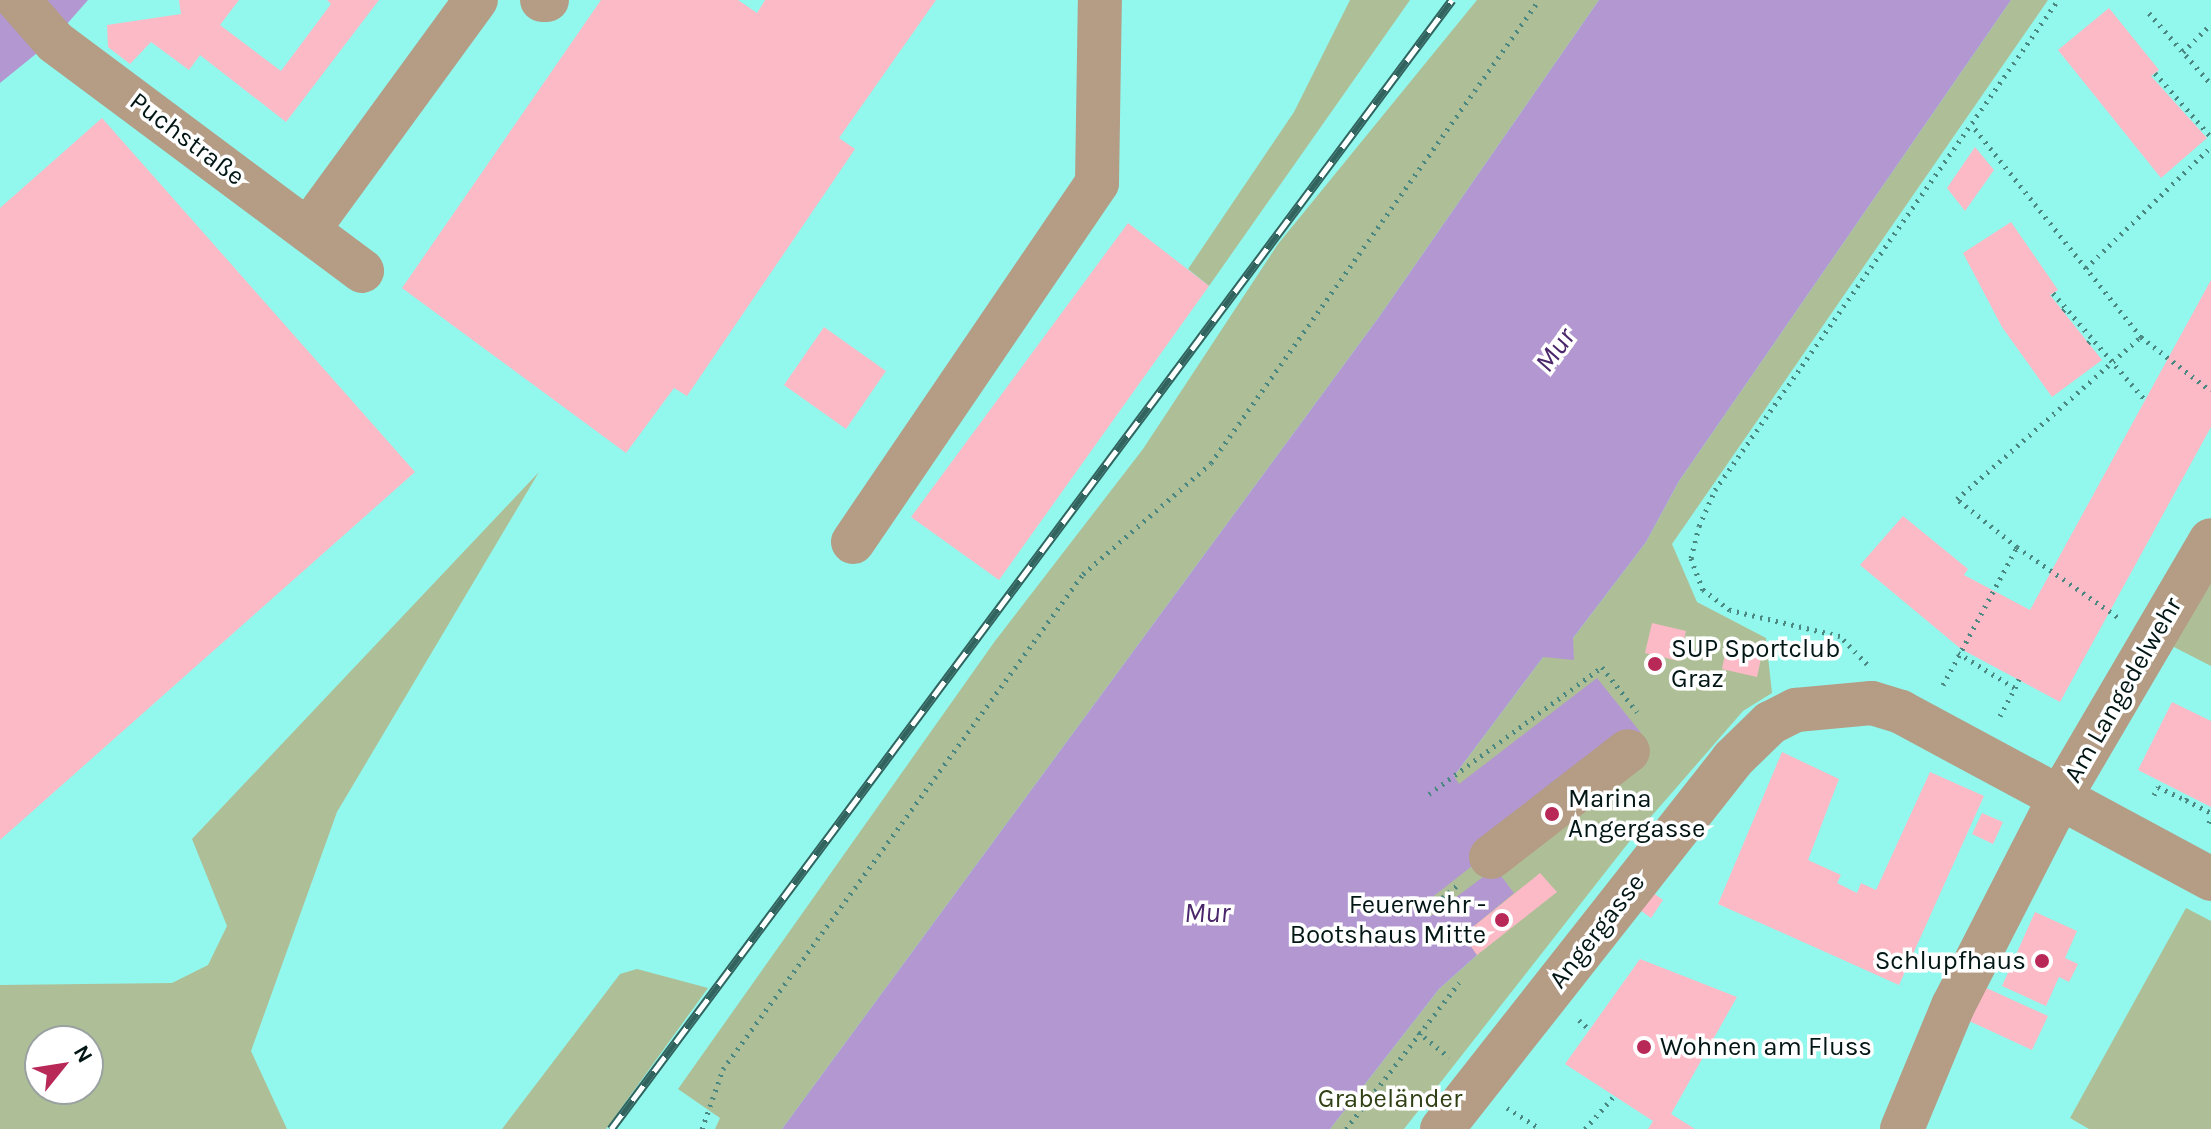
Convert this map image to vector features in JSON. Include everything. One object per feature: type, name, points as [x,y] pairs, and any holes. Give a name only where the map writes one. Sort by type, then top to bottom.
[{"type":"street","name":"Puchstraße","points":[[18,0],[55,42],[362,271]]},
{"type":"street","points":[[308,230],[476,0]]},
{"type":"street","points":[[853,542],[1097,183],[1100,0]]},
{"type":"street","name":"Am Langedelwehr","points":[[1902,1129],[1953,1006],[2059,799],[2211,540]]},
{"type":"street","name":"Angergasse","points":[[1442,1129],[1733,759],[1770,723],[1796,710],[1872,703],[2211,879]]},
{"type":"street","points":[[1491,857],[1636,736]]},
{"type":"path","points":[[702,1129],[723,1069],[1083,574],[1211,463],[1539,0]]},
{"type":"path","points":[[1867,661],[1840,636],[1730,610],[1703,590],[1691,558],[1715,490],[1974,128],[2058,0]]},
{"type":"path","points":[[2149,13],[2211,84]]},
{"type":"path","points":[[2183,52],[2211,24]]},
{"type":"path","points":[[2155,73],[2173,98],[2211,137]]},
{"type":"path","points":[[1974,128],[2141,337],[2211,391]]},
{"type":"path","points":[[2086,268],[2211,147]]},
{"type":"path","points":[[2053,293],[2089,342],[2146,401]]},
{"type":"path","points":[[2108,611],[2017,547],[1957,499],[2141,337]]},
{"type":"path","points":[[1943,685],[2017,547]]},
{"type":"path","points":[[1958,653],[2015,688]]},
{"type":"path","points":[[1429,794],[1602,667],[1636,736]]},
{"type":"path","points":[[2000,716],[2019,679]]},
{"type":"path","points":[[2154,795],[2158,787],[2187,798],[2210,818]]},
{"type":"path","points":[[1346,1129],[1418,1032],[1459,983]]},
{"type":"path","points":[[1418,1032],[1446,1054]]},
{"type":"path","points":[[1585,1129],[1615,1095]]},
{"type":"green space","points":[[1350,0],[1410,0],[1209,286],[1188,269],[1294,112]]},
{"type":"green space","points":[[1477,0],[1599,0],[1379,317],[782,1129],[715,1129],[720,1118],[678,1089],[995,641],[1143,449],[1278,244]]},
{"type":"green space","name":"Grabeländer","points":[[2011,0],[2048,0],[1672,544],[1697,602],[1766,638],[1772,693],[1743,711],[1629,842],[1404,1129],[1330,1129],[1439,989],[1477,955],[1422,908],[1454,776],[1543,657],[1573,638],[1646,542],[1679,481]]},
{"type":"green space","points":[[539,472],[337,812],[251,1051],[287,1129],[0,1129],[0,985],[172,983],[208,965],[227,926],[192,839]]},
{"type":"green space","points":[[2211,579],[2211,666],[2172,646]]},
{"type":"green space","points":[[2186,908],[2211,921],[2211,1129],[2089,1129],[2070,1118]]},
{"type":"green space","points":[[637,969],[708,988],[606,1129],[502,1129],[620,974]]},
{"type":"water","points":[[0,0],[88,0],[52,41],[0,83]]},
{"type":"water","name":"Mur","points":[[1599,0],[2011,0],[1679,481],[1646,542],[1573,638],[1574,660],[1543,657],[1454,776],[1459,784],[1597,678],[1641,733],[1425,903],[1422,908],[1431,916],[1495,868],[1514,893],[1463,935],[1477,955],[1439,989],[1330,1129],[782,1129],[1379,317]]},
{"type":"building","points":[[179,0],[239,0],[220,25],[281,71],[331,4],[327,0],[379,0],[286,122],[200,55],[189,70],[151,42],[130,64],[108,47],[107,25],[181,14]]},
{"type":"building","points":[[601,0],[738,0],[757,13],[765,0],[936,0],[839,138],[855,149],[687,396],[674,388],[626,453],[402,288]]},
{"type":"building","points":[[2109,8],[2159,70],[2151,76],[2207,138],[2161,178],[2058,50]]},
{"type":"building","points":[[102,118],[415,472],[0,840],[0,208]]},
{"type":"building","points":[[1975,147],[1994,170],[1965,211],[1947,188]]},
{"type":"building","points":[[2011,222],[2058,290],[2050,295],[2102,360],[2052,397],[2002,327],[1963,253]]},
{"type":"building","points":[[1128,223],[1209,286],[999,580],[911,517]]},
{"type":"building","points":[[2211,280],[2211,427],[2060,702],[1961,649],[1860,565],[1903,516],[1968,569],[1964,575],[2030,610]]},
{"type":"building","points":[[824,327],[886,371],[846,429],[784,385]]},
{"type":"building","points":[[1652,623],[1686,631],[1679,661],[1645,653]]},
{"type":"building","points":[[1728,640],[1763,649],[1757,677],[1722,669]]},
{"type":"building","points":[[2172,702],[2211,721],[2211,807],[2138,770]]},
{"type":"building","points":[[1782,752],[1839,779],[1808,860],[1841,875],[1837,883],[1857,893],[1861,883],[1876,890],[1930,772],[1984,796],[1899,985],[1718,904]]},
{"type":"building","points":[[1982,813],[2003,822],[1993,844],[1972,834]]},
{"type":"building","name":"Feuerwehr - Bootshaus Mitte","points":[[1540,873],[1557,892],[1477,955],[1463,935]]},
{"type":"building","points":[[1652,892],[1663,900],[1651,918],[1640,910]]},
{"type":"building","name":"Schlupfhaus","points":[[2035,912],[2077,931],[2065,958],[2078,964],[2069,982],[2059,977],[2046,1006],[2002,986]]},
{"type":"building","name":"Wohnen am Fluss","points":[[1640,959],[1737,997],[1671,1114],[1695,1129],[1648,1129],[1653,1121],[1565,1064]]},
{"type":"building","points":[[1982,986],[2048,1016],[2032,1050],[1967,1020]]},
{"type":"railway","points":[[611,1129],[1452,0]]},
{"type":"place","name":"SUP Sportclub Graz","points":[[1655,664]]},
{"type":"place","name":"Marina Angergasse","points":[[1552,814]]},
{"type":"place","name":"Feuerwehr - Bootshaus Mitte","points":[[1502,920]]},
{"type":"place","name":"Schlupfhaus","points":[[2042,961]]},
{"type":"place","name":"Wohnen am Fluss","points":[[1644,1047]]}]
